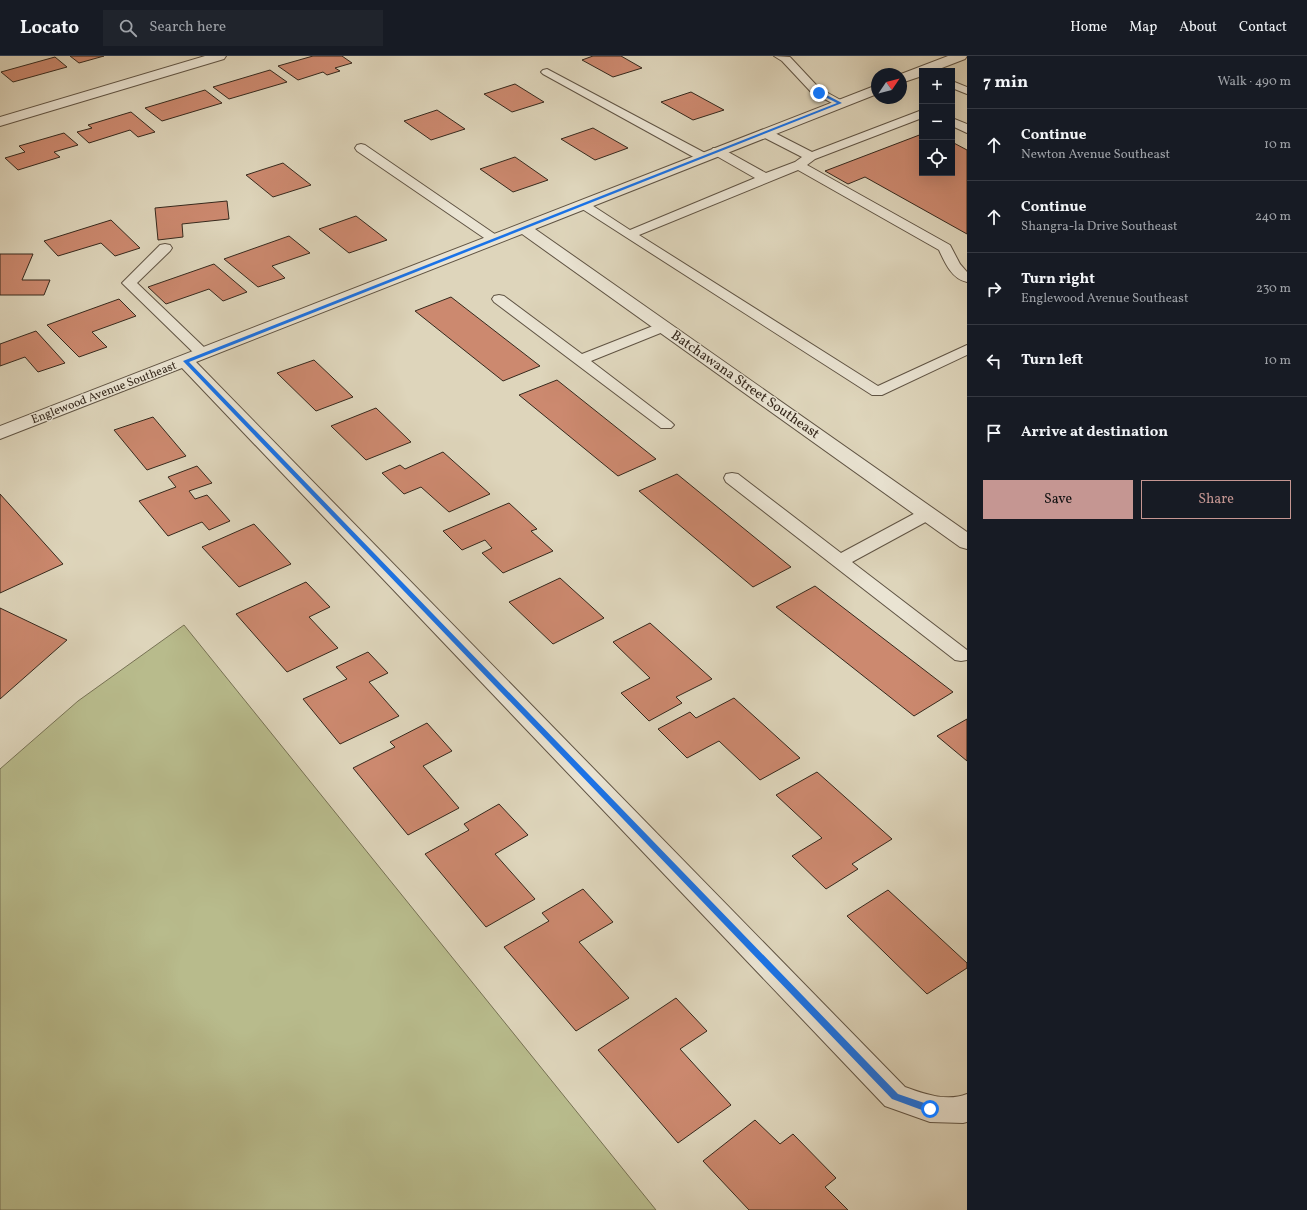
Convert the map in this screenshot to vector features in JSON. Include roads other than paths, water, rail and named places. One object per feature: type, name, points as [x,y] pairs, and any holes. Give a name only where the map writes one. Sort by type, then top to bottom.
[{"type":"street","points":[[0,122],[219,56]]},
{"type":"street","points":[[930,68],[960,56]]},
{"type":"street","points":[[907,77],[919,72]]},
{"type":"street","name":"Englewood Avenue Southeast","points":[[0,433],[871,91]]},
{"type":"street","name":"Batchawana Street Southeast","points":[[524,228],[967,542]]},
{"type":"street","points":[[194,358],[895,1097],[930,1109],[963,1110],[967,1107]]},
{"type":"lane","points":[[780,56],[786,59],[814,90],[840,103]]},
{"type":"lane","points":[[547,72],[710,154],[765,178]]},
{"type":"lane","points":[[955,85],[967,91]]},
{"type":"lane","points":[[629,235],[799,165],[811,156],[919,115]]},
{"type":"lane","points":[[955,123],[967,129]]},
{"type":"lane","points":[[765,132],[811,156]]},
{"type":"lane","points":[[361,148],[495,239]]},
{"type":"lane","points":[[799,165],[945,248],[953,265],[960,274],[967,278]]},
{"type":"lane","points":[[582,204],[877,392],[967,349]]},
{"type":"lane","points":[[165,248],[129,283],[194,358]]},
{"type":"lane","points":[[499,299],[666,425]]},
{"type":"lane","points":[[581,360],[663,327]]},
{"type":"lane","points":[[732,478],[961,655]]},
{"type":"lane","points":[[840,561],[927,514]]}]
